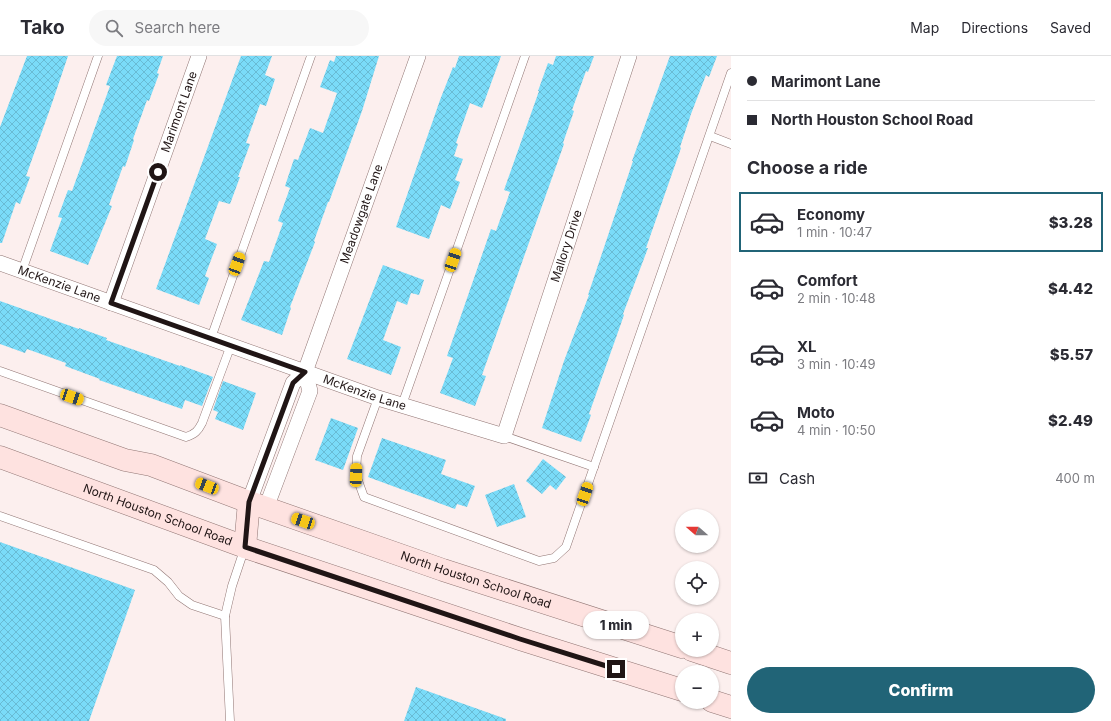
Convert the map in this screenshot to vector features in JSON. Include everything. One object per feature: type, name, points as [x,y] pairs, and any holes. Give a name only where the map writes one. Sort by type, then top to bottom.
[{"type":"main road","name":"North Houston School Road","points":[[0,415],[125,460],[151,465],[258,505],[443,570],[675,645]]},
{"type":"main road","name":"North Houston School Road","points":[[0,457],[245,547],[512,636],[675,688]]},
{"type":"main road","points":[[245,547],[258,505]]},
{"type":"main road","points":[[713,657],[731,663]]},
{"type":"main road","points":[[719,703],[731,707]]},
{"type":"street","name":"Marimont Lane","points":[[111,303],[199,56]]},
{"type":"street","name":"Meadowgate Lane","points":[[305,372],[418,56]]},
{"type":"street","name":"Mallory Drive","points":[[504,436],[629,56]]},
{"type":"street","name":"McKenzie Lane","points":[[0,263],[378,398],[504,436]]},
{"type":"street","points":[[258,505],[310,391],[305,372]]},
{"type":"lane","points":[[22,271],[98,56]]},
{"type":"lane","points":[[211,338],[311,56]]},
{"type":"lane","points":[[402,405],[525,56]]},
{"type":"lane","points":[[378,398],[357,456],[356,475],[364,497],[539,561],[554,558],[566,547],[731,73]]},
{"type":"lane","points":[[710,136],[731,144]]},
{"type":"lane","points":[[0,371],[186,437],[199,431],[231,345]]},
{"type":"lane","points":[[504,436],[594,467]]},
{"type":"lane","points":[[0,516],[154,570],[168,582],[179,596],[192,605],[225,616]]},
{"type":"lane","points":[[230,721],[225,616],[232,586],[245,547]]},
{"type":"building","points":[[27,56],[68,56],[26,176],[30,177],[20,204],[16,202],[2,243],[0,243],[0,127]]},
{"type":"building","points":[[117,56],[163,56],[157,73],[159,74],[149,101],[147,100],[125,167],[123,166],[109,205],[112,206],[88,265],[50,251],[62,218],[58,217],[68,190],[72,191],[110,86],[106,85]]},
{"type":"building","points":[[241,56],[272,56],[265,75],[275,79],[266,106],[260,104],[246,143],[250,144],[230,204],[219,201],[205,239],[217,244],[205,276],[209,278],[199,305],[156,289]]},
{"type":"building","points":[[336,56],[379,56],[362,111],[290,307],[291,308],[282,335],[241,320],[264,261],[269,262],[283,223],[278,221],[290,188],[285,186],[294,159],[298,160],[310,128],[323,133],[337,93],[320,87],[330,60],[334,62]]},
{"type":"building","points":[[459,56],[501,56],[482,108],[470,103],[456,143],[458,144],[454,156],[463,159],[455,180],[460,182],[450,209],[441,205],[429,239],[396,227],[440,100]]},
{"type":"building","points":[[556,56],[594,56],[588,72],[586,71],[572,110],[574,111],[563,143],[564,144],[482,375],[486,376],[475,406],[440,393],[453,358],[447,356],[491,229],[496,231],[510,192],[504,190],[548,63],[553,65]]},
{"type":"building","points":[[670,56],[717,56],[709,77],[706,75],[691,114],[680,147],[681,148],[646,248],[648,248],[623,314],[624,315],[589,414],[591,415],[581,442],[542,428],[564,361],[589,295],[632,161]]},
{"type":"building","points":[[383,265],[424,280],[419,295],[411,293],[407,305],[397,301],[383,340],[401,347],[391,375],[347,359]]},
{"type":"building","points":[[0,301],[213,377],[202,406],[185,400],[182,409],[99,380],[100,379],[65,366],[66,363],[27,349],[25,353],[0,344]]},
{"type":"building","points":[[223,381],[256,393],[243,430],[215,419],[218,412],[213,410]]},
{"type":"building","points":[[331,418],[358,428],[343,470],[315,460]]},
{"type":"building","points":[[382,438],[446,460],[441,474],[475,486],[467,507],[457,504],[455,509],[368,477]]},
{"type":"building","points":[[543,459],[566,477],[556,490],[550,485],[542,494],[526,481]]},
{"type":"building","points":[[514,484],[526,517],[497,527],[485,495]]},
{"type":"building","points":[[0,542],[135,590],[89,721],[0,721]]},
{"type":"building","points":[[416,687],[506,719],[506,721],[404,721]]},
{"type":"route","points":[[158,172],[111,303],[305,372],[293,383],[249,502],[245,547],[520,639],[616,669]]}]
